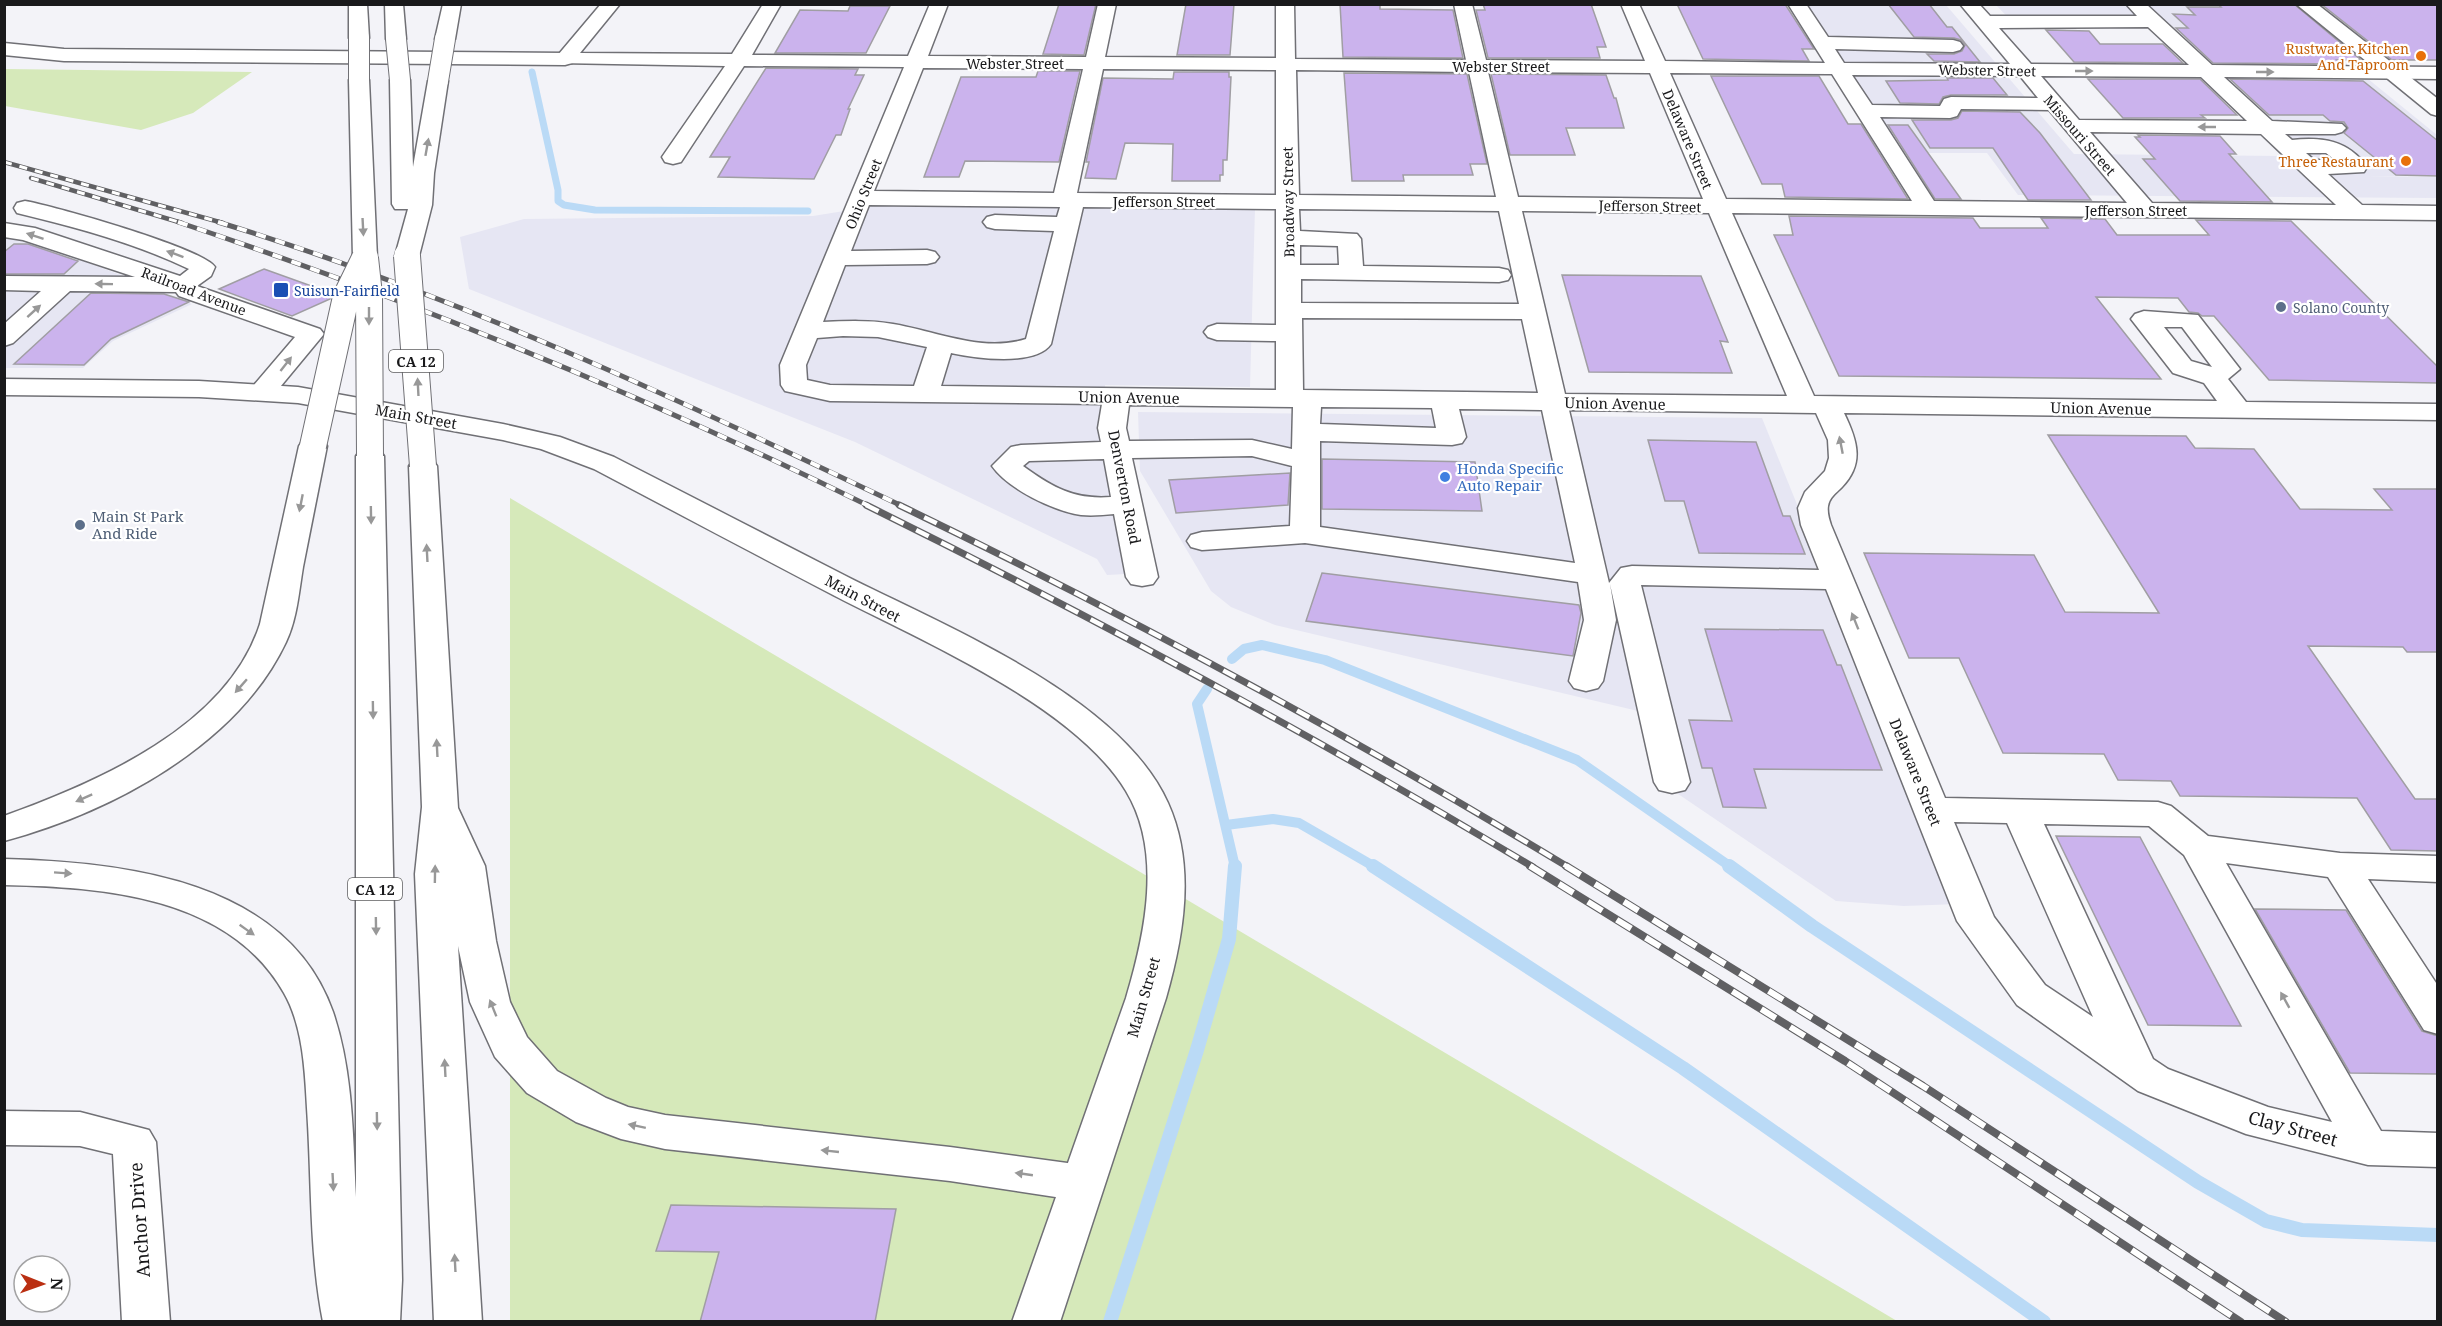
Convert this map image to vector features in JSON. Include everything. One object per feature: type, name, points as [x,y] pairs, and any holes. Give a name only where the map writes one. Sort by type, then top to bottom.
[{"type":"main road","name":"CA 12","points":[[358,4],[362,196],[369,295],[379,1280],[376,1322]]},
{"type":"main road","points":[[394,4],[412,204]]},
{"type":"main road","points":[[412,204],[423,173],[452,4]]},
{"type":"main road","points":[[565,59],[611,4]]},
{"type":"main road","points":[[673,157],[738,61],[772,4]]},
{"type":"main road","name":"Ohio Street","points":[[794,385],[793,365],[939,4]]},
{"type":"main road","points":[[808,330],[878,329],[972,349],[1029,348],[1038,344],[1068,208],[1107,4]]},
{"type":"main road","name":"Broadway Street","points":[[1285,4],[1289,322],[1298,399],[1307,447],[1305,534]]},
{"type":"main road","points":[[1463,4],[1479,66],[1592,575],[1599,620],[1586,681]]},
{"type":"main road","name":"Delaware Street","points":[[1630,4],[1717,207],[1815,405],[1843,444],[1843,464],[1836,480],[1820,493],[1812,507],[1816,525],[1976,921],[2031,995],[2145,1075]]},
{"type":"main road","points":[[1797,4],[1928,209]]},
{"type":"main road","points":[[2305,4],[2438,110]]},
{"type":"main road","points":[[1974,11],[2137,6],[2356,212]]},
{"type":"main road","points":[[1974,11],[2153,21]]},
{"type":"main road","name":"Missouri Street","points":[[1974,11],[2145,210]]},
{"type":"main road","points":[[1822,44],[1953,46]]},
{"type":"main road","name":"Webster Street","points":[[4,50],[64,55],[2438,73]]},
{"type":"main road","points":[[1865,111],[1950,112],[1951,103],[2248,111]]},
{"type":"main road","points":[[2073,126],[2335,128]]},
{"type":"main road","points":[[2286,146],[2332,147],[2356,167],[2307,167]]},
{"type":"main road","name":"Jefferson Street","points":[[862,198],[1068,208],[1288,201],[2438,213]]},
{"type":"main road","name":"CA 12","points":[[412,204],[407,256],[423,466],[440,807],[434,874],[458,1322]]},
{"type":"main road","points":[[4,221],[24,214],[15,207]]},
{"type":"main road","points":[[4,283],[183,285],[202,271],[203,267],[176,254],[49,212],[15,207]]},
{"type":"main road","points":[[995,222],[1068,208]]},
{"type":"main road","name":"Railroad Avenue","points":[[4,230],[27,233],[183,285],[188,291],[310,334],[261,392]]},
{"type":"main road","points":[[1288,238],[1349,239],[1351,273]]},
{"type":"main road","points":[[837,258],[927,257]]},
{"type":"main road","points":[[4,829],[52,813],[120,782],[177,747],[220,710],[250,676],[270,640],[282,597],[346,297],[365,258]]},
{"type":"main road","points":[[1288,272],[1499,275]]},
{"type":"main road","points":[[4,338],[63,284]]},
{"type":"main road","points":[[1217,332],[1289,322],[1534,312]]},
{"type":"main road","points":[[926,394],[937,352],[945,343]]},
{"type":"main road","points":[[2213,377],[2238,410]]},
{"type":"main road","name":"Union Avenue","points":[[794,385],[830,393],[2438,412]]},
{"type":"main road","name":"Main Street","points":[[4,387],[261,392],[298,395],[503,432],[550,443],[604,463],[1013,678],[1066,711],[1099,738],[1124,762],[1143,787],[1165,853],[1165,907],[1156,956],[1139,1018],[1036,1322]]},
{"type":"main road","name":"Denverton Road","points":[[1117,397],[1112,428],[1142,577]]},
{"type":"main road","points":[[1238,398],[1239,429],[1252,447]]},
{"type":"main road","points":[[1127,504],[1076,505],[1021,479],[1006,466],[1021,453],[1307,447],[1452,437],[1444,402]]},
{"type":"main road","points":[[1202,541],[1305,534],[1592,575]]},
{"type":"main road","points":[[1672,782],[1625,583],[1632,575],[1838,580]]},
{"type":"main road","points":[[440,807],[466,866],[476,941],[490,1002],[510,1046],[542,1082],[552,1088],[610,1118],[665,1132],[950,1164],[1082,1183]]},
{"type":"main road","points":[[1932,810],[2158,814],[2198,848],[2368,1148]]},
{"type":"main road","points":[[2020,811],[2145,1075]]},
{"type":"main road","points":[[2198,848],[2340,866],[2438,869]]},
{"type":"main road","points":[[2340,866],[2438,1019]]},
{"type":"main road","points":[[4,872],[63,873],[128,880],[178,894],[228,916],[273,948],[300,983],[318,1030],[326,1084],[339,1291],[346,1322]]},
{"type":"main road","name":"Clay Street","points":[[2145,1075],[2261,1122],[2368,1148],[2438,1150]]},
{"type":"main road","name":"Anchor Drive","points":[[4,1128],[81,1130],[134,1142],[146,1322]]},
{"type":"shaded area","points":[[1806,5],[1946,5],[2074,154],[2282,156],[2302,175],[2322,175],[2167,28],[2017,27],[1996,5],[2277,5],[2437,135],[2437,176],[2365,176],[2437,177],[2437,198],[2018,195],[1987,153],[1901,153]]},
{"type":"shaded area","points":[[875,206],[1255,208],[1250,387],[1105,385],[1104,432],[1145,573],[1107,575],[1097,559],[855,442],[469,289],[460,237],[524,219],[813,216]]},
{"type":"shaded area","points":[[5,237],[31,242],[192,304],[113,341],[83,368],[5,368]]},
{"type":"shaded area","points":[[1138,412],[1762,418],[1959,904],[1904,906],[1836,901],[1656,779],[1620,631],[1638,711],[1275,625],[1231,607],[1211,591],[1140,471]]},
{"type":"green space","points":[[5,69],[252,72],[193,113],[141,130],[5,106]]},
{"type":"green space","points":[[510,498],[1897,1321],[510,1321]]},
{"type":"building","points":[[1059,4],[1096,4],[1084,55],[1043,54]]},
{"type":"building","points":[[1186,4],[1234,4],[1230,55],[1177,55]]},
{"type":"building","points":[[1340,4],[1380,4],[1380,9],[1453,10],[1463,58],[1343,57]]},
{"type":"building","points":[[1483,4],[1591,4],[1606,47],[1597,47],[1600,58],[1488,58],[1476,10],[1485,10]]},
{"type":"building","points":[[1677,4],[1785,4],[1814,49],[1802,49],[1809,61],[1703,59]]},
{"type":"building","points":[[1888,4],[1929,4],[1947,27],[1952,27],[1980,62],[1934,61],[1927,54],[1954,54],[1962,51],[1965,45],[1961,40],[1954,38],[1914,37]]},
{"type":"building","points":[[2218,4],[2294,4],[2361,60],[2337,60],[2342,64],[2213,63],[2176,28],[2188,28],[2173,14],[2195,15],[2187,7],[2221,7]]},
{"type":"building","points":[[2321,4],[2438,4],[2438,60],[2392,60]]},
{"type":"building","points":[[850,6],[890,6],[866,53],[775,53],[800,10],[848,11]]},
{"type":"building","points":[[2046,30],[2089,31],[2100,44],[2163,44],[2183,63],[2074,62]]},
{"type":"building","points":[[766,68],[858,69],[855,75],[864,75],[848,109],[850,109],[841,135],[836,135],[814,179],[718,177],[730,157],[710,157]]},
{"type":"building","points":[[1038,71],[1080,71],[1059,162],[965,161],[959,177],[924,177],[961,77],[1036,77]]},
{"type":"building","points":[[1174,72],[1229,72],[1229,77],[1231,77],[1227,160],[1223,160],[1223,175],[1220,175],[1220,181],[1172,181],[1173,144],[1125,143],[1116,179],[1085,178],[1089,162],[1086,162],[1103,78],[1173,79]]},
{"type":"building","points":[[1344,73],[1467,74],[1487,164],[1470,164],[1473,175],[1403,175],[1404,181],[1352,181]]},
{"type":"building","points":[[1491,74],[1606,75],[1614,98],[1616,98],[1624,128],[1566,128],[1575,155],[1510,155]]},
{"type":"building","points":[[1711,76],[1819,76],[1848,124],[1861,124],[1908,199],[1785,197],[1782,184],[1762,184]]},
{"type":"building","points":[[1947,78],[1993,78],[2007,95],[1951,95],[1943,97],[1939,104],[1900,103],[1886,81],[1948,80]]},
{"type":"building","points":[[2088,79],[2200,79],[2237,115],[2201,115],[2205,118],[2123,118]]},
{"type":"building","points":[[2230,79],[2363,81],[2438,141],[2438,176],[2396,175],[2344,133],[2348,128],[2344,122],[2330,121],[2323,115],[2269,115]]},
{"type":"building","points":[[1962,111],[2020,112],[2040,133],[2091,200],[2028,200],[1993,148],[1930,148],[1912,120],[1951,120],[1958,118]]},
{"type":"building","points":[[1888,125],[1908,125],[1961,199],[1935,199]]},
{"type":"building","points":[[2138,135],[2220,136],[2236,154],[2229,154],[2272,202],[2180,201],[2143,159],[2155,159],[2135,137],[2140,137]]},
{"type":"building","points":[[1789,216],[1973,218],[1980,228],[2048,228],[2041,218],[2105,219],[2117,235],[2209,235],[2196,220],[2291,221],[2438,367],[2438,383],[2269,380],[2214,316],[2202,316],[2189,312],[2178,298],[2096,297],[2161,379],[1839,376],[1774,235],[1793,235]]},
{"type":"building","points":[[14,244],[28,244],[78,261],[64,274],[4,274],[4,252]]},
{"type":"building","name":"Suisun-Fairfield","points":[[264,269],[331,293],[330,299],[292,316],[219,289]]},
{"type":"building","points":[[1562,275],[1701,276],[1728,342],[1720,341],[1732,373],[1589,372]]},
{"type":"building","points":[[91,293],[164,294],[189,302],[111,339],[84,365],[14,364]]},
{"type":"building","points":[[2048,435],[2186,436],[2195,448],[2254,449],[2300,509],[2392,510],[2374,489],[2438,489],[2438,652],[2407,652],[2403,647],[2308,646],[2415,799],[2438,799],[2438,851],[2391,850],[2357,798],[2180,796],[2171,781],[2118,780],[2104,754],[2003,753],[1959,658],[1909,658],[1864,553],[2034,555],[2065,612],[2159,613]]},
{"type":"building","points":[[1648,440],[1756,442],[1783,516],[1790,516],[1805,554],[1699,553],[1684,501],[1665,501]]},
{"type":"building","points":[[1322,459],[1475,462],[1482,511],[1322,509]]},
{"type":"building","points":[[1290,473],[1288,505],[1176,513],[1169,480]]},
{"type":"building","points":[[1322,573],[1579,605],[1581,613],[1573,656],[1306,621]]},
{"type":"building","points":[[1705,629],[1823,630],[1837,665],[1841,665],[1882,770],[1754,769],[1766,808],[1723,807],[1712,768],[1702,768],[1689,720],[1732,721]]},
{"type":"building","points":[[2056,836],[2140,837],[2241,1026],[2148,1025]]},
{"type":"building","points":[[2255,909],[2346,910],[2422,1031],[2438,1036],[2438,1074],[2350,1073]]},
{"type":"building","points":[[671,1205],[896,1209],[875,1322],[700,1322],[719,1252],[656,1251]]},
{"type":"waterway","points":[[532,72],[558,190],[558,201],[564,205],[595,210],[808,211]]},
{"type":"waterway","points":[[1232,659],[1244,649],[1262,645],[1325,660],[1577,760],[1731,867]]},
{"type":"waterway","points":[[1207,689],[1197,704],[1235,867]]},
{"type":"waterway","points":[[1226,825],[1273,819],[1299,823],[1375,867]]},
{"type":"waterway","points":[[1373,866],[1683,1068],[2044,1322]]},
{"type":"waterway","points":[[1729,866],[1812,926],[2198,1182],[2266,1221],[2302,1230],[2438,1235]]},
{"type":"waterway","points":[[1110,1322],[1197,1050],[1229,939],[1235,867]]},
{"type":"railway","points":[[4,162],[223,223]]},
{"type":"railway","points":[[31,178],[182,223]]},
{"type":"railway","points":[[178,222],[354,284],[528,352],[700,426],[869,506]]},
{"type":"railway","points":[[218,222],[393,282],[565,351],[735,427],[902,506]]},
{"type":"railway","points":[[866,505],[1120,634],[1203,679],[1369,771],[1533,867]]},
{"type":"railway","points":[[899,505],[1154,633],[1238,678],[1568,867]]},
{"type":"railway","points":[[1530,866],[1845,1061],[2241,1322]]},
{"type":"railway","points":[[1566,866],[1923,1086],[2286,1322]]},
{"type":"place","name":"Rustwater Kitchen And Taproom","points":[[2421,56]]},
{"type":"place","name":"Three Restaurant","points":[[2406,161]]},
{"type":"place","name":"Suisun-Fairfield","points":[[281,290]]},
{"type":"place","name":"Solano County","points":[[2281,307]]},
{"type":"place","name":"Honda Specific Auto Repair","points":[[1445,477]]},
{"type":"place","name":"Main St Park And Ride","points":[[80,525]]}]
